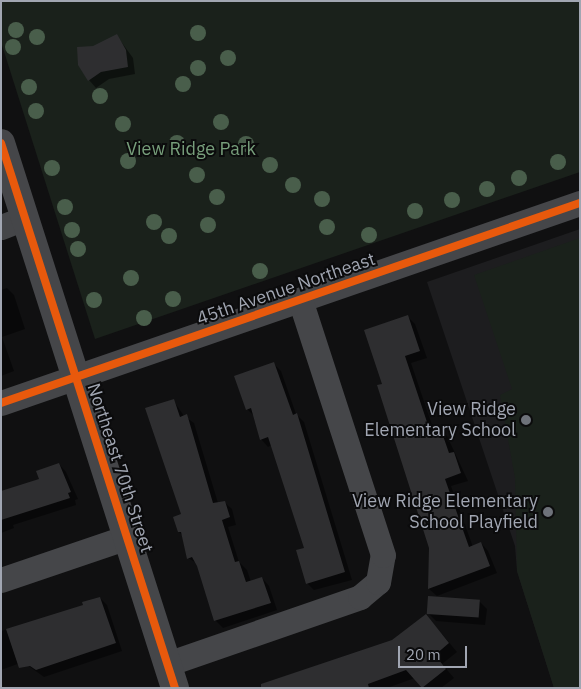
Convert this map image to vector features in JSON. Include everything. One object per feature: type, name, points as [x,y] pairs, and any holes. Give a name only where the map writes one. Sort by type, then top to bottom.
[{"type":"street","name":"Northeast 70th Street","points":[[1,143],[13,223],[75,377],[171,676]]},
{"type":"street","name":"45th Avenue Northeast","points":[[1,403],[580,203]]},
{"type":"street","points":[[171,676],[360,597],[378,582],[383,555],[300,300]]},
{"type":"street","points":[[1,580],[127,537]]},
{"type":"shaded area","name":"View Ridge Elementary School","points":[[580,229],[580,688],[554,688],[517,571],[515,546],[427,282]]},
{"type":"green space","name":"View Ridge Park","points":[[1,1],[580,1],[580,172],[95,339],[1,42]]},
{"type":"green space","name":"View Ridge Elementary School Playfield","points":[[580,238],[580,688],[554,688],[517,571],[515,478],[500,395],[512,389],[474,275]]},
{"type":"building","points":[[117,34],[126,50],[128,67],[101,72],[88,81],[78,65],[77,47],[93,46]]},
{"type":"building","points":[[408,315],[420,351],[405,356],[430,431],[440,427],[449,453],[454,452],[461,473],[445,479],[469,547],[481,542],[490,566],[428,589],[429,548],[377,385],[382,384],[364,330]]},
{"type":"building","points":[[274,362],[293,415],[297,413],[345,572],[306,584],[296,550],[304,548],[268,437],[260,440],[251,408],[246,410],[234,376]]},
{"type":"building","points":[[174,399],[180,417],[187,414],[213,503],[225,501],[230,517],[222,520],[235,562],[239,561],[246,582],[262,577],[271,603],[214,621],[197,566],[192,557],[187,559],[181,532],[178,532],[173,517],[181,514],[145,408]]},
{"type":"building","points":[[59,463],[71,492],[68,493],[70,498],[1,520],[1,491],[39,479],[36,471]]},
{"type":"building","points":[[428,596],[480,600],[479,618],[427,614]]},
{"type":"building","points":[[100,597],[116,643],[36,670],[30,666],[19,668],[6,629],[83,605],[82,602]]},
{"type":"building","points":[[426,614],[449,643],[435,655],[446,669],[422,688],[406,670],[368,684],[369,688],[261,688],[261,684],[392,640]]},
{"type":"cycle path","points":[[1,143],[175,688]]},
{"type":"cycle path","points":[[1,403],[580,203]]},
{"type":"place","name":"View Ridge Elementary School","points":[[526,420]]},
{"type":"place","name":"View Ridge Elementary School Playfield","points":[[548,512]]}]
